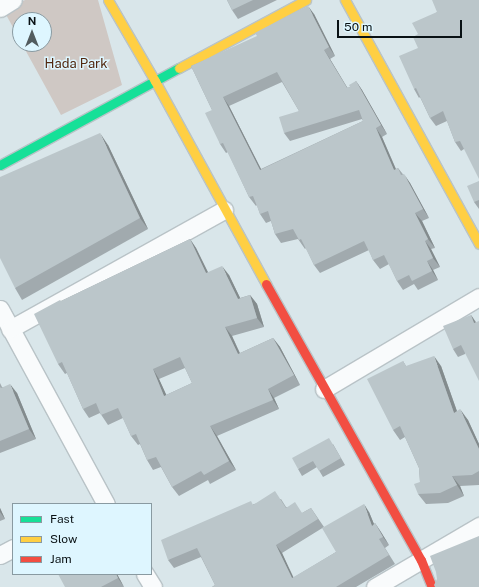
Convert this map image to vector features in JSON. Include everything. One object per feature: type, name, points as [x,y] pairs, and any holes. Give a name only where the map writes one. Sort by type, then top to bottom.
[{"type":"street","points":[[0,8],[13,0]]},
{"type":"street","points":[[108,0],[155,81],[224,210],[421,560],[432,587]]},
{"type":"street","points":[[0,166],[306,0]]},
{"type":"street","points":[[345,0],[479,244]]},
{"type":"street","points":[[10,329],[224,210]]},
{"type":"street","points":[[324,389],[479,298]]},
{"type":"street","points":[[0,309],[101,502]]},
{"type":"street","points":[[375,587],[479,526]]},
{"type":"street","points":[[0,555],[12,549]]},
{"type":"street","points":[[146,575],[153,587]]},
{"type":"green space","name":"Hada Park","points":[[25,0],[98,0],[122,85],[61,115],[26,52],[52,52],[52,12],[12,12],[12,26],[4,11]]},
{"type":"building","points":[[227,0],[253,0],[232,10]]},
{"type":"building","points":[[432,0],[479,0],[479,179],[460,141],[455,142],[443,111],[430,118],[416,88],[414,89],[399,56],[418,48],[413,37],[418,34],[412,23],[437,12]]},
{"type":"building","points":[[308,6],[329,47],[324,50],[347,88],[356,81],[381,125],[376,128],[394,170],[398,168],[401,175],[404,174],[423,209],[415,213],[428,239],[425,241],[433,258],[427,261],[432,271],[412,281],[409,275],[397,281],[384,255],[373,260],[364,241],[314,265],[301,239],[299,240],[293,229],[275,234],[268,211],[260,214],[253,196],[249,197],[223,143],[220,144],[205,113],[212,110],[191,66],[257,36],[255,33]],"holes":[[[277,72],[299,111],[279,117],[284,133],[359,110],[363,121],[260,170],[223,97]]]},
{"type":"building","points":[[100,133],[140,218],[15,288],[0,258],[0,177]]},
{"type":"building","points":[[479,181],[479,200],[474,202],[467,186]]},
{"type":"building","points":[[190,239],[206,273],[222,266],[238,299],[250,295],[257,318],[225,327],[238,354],[273,338],[294,375],[268,389],[273,400],[210,426],[229,461],[204,475],[201,471],[172,487],[156,457],[147,460],[136,434],[131,436],[118,408],[101,415],[96,403],[83,409],[62,362],[58,364],[34,314],[60,300],[61,301]],"holes":[[[180,357],[192,383],[164,396],[153,369]]]},
{"type":"building","points":[[471,315],[474,323],[479,321],[479,381],[461,345],[453,349],[443,326]]},
{"type":"building","points":[[434,356],[454,413],[460,409],[479,449],[479,471],[472,475],[452,476],[457,485],[440,493],[418,494],[414,484],[420,482],[419,468],[400,426],[393,430],[367,379],[403,361],[406,366]]},
{"type":"building","points":[[10,384],[29,429],[0,441],[0,387],[1,388]]},
{"type":"building","points":[[329,438],[341,458],[319,471],[313,461],[298,469],[292,458]]},
{"type":"building","points":[[275,491],[286,508],[295,502],[302,513],[311,508],[318,519],[276,545],[292,578],[336,552],[322,528],[364,504],[372,526],[375,523],[383,537],[379,539],[389,555],[336,587],[212,587],[215,585],[197,548],[168,560],[161,540],[251,501],[253,505]]},
{"type":"building","points":[[479,536],[479,587],[435,587],[434,585],[437,579],[436,572],[430,556]]},
{"type":"building","points":[[59,575],[116,575],[118,578],[101,587],[65,587]]},
{"type":"traffic: fast","points":[[0,165],[179,68]]},
{"type":"traffic: slow","points":[[108,0],[155,81],[266,284]]},
{"type":"traffic: slow","points":[[179,68],[306,0]]},
{"type":"traffic: slow","points":[[345,0],[479,244]]},
{"type":"traffic: jam","points":[[266,284],[421,560],[432,587]]}]
